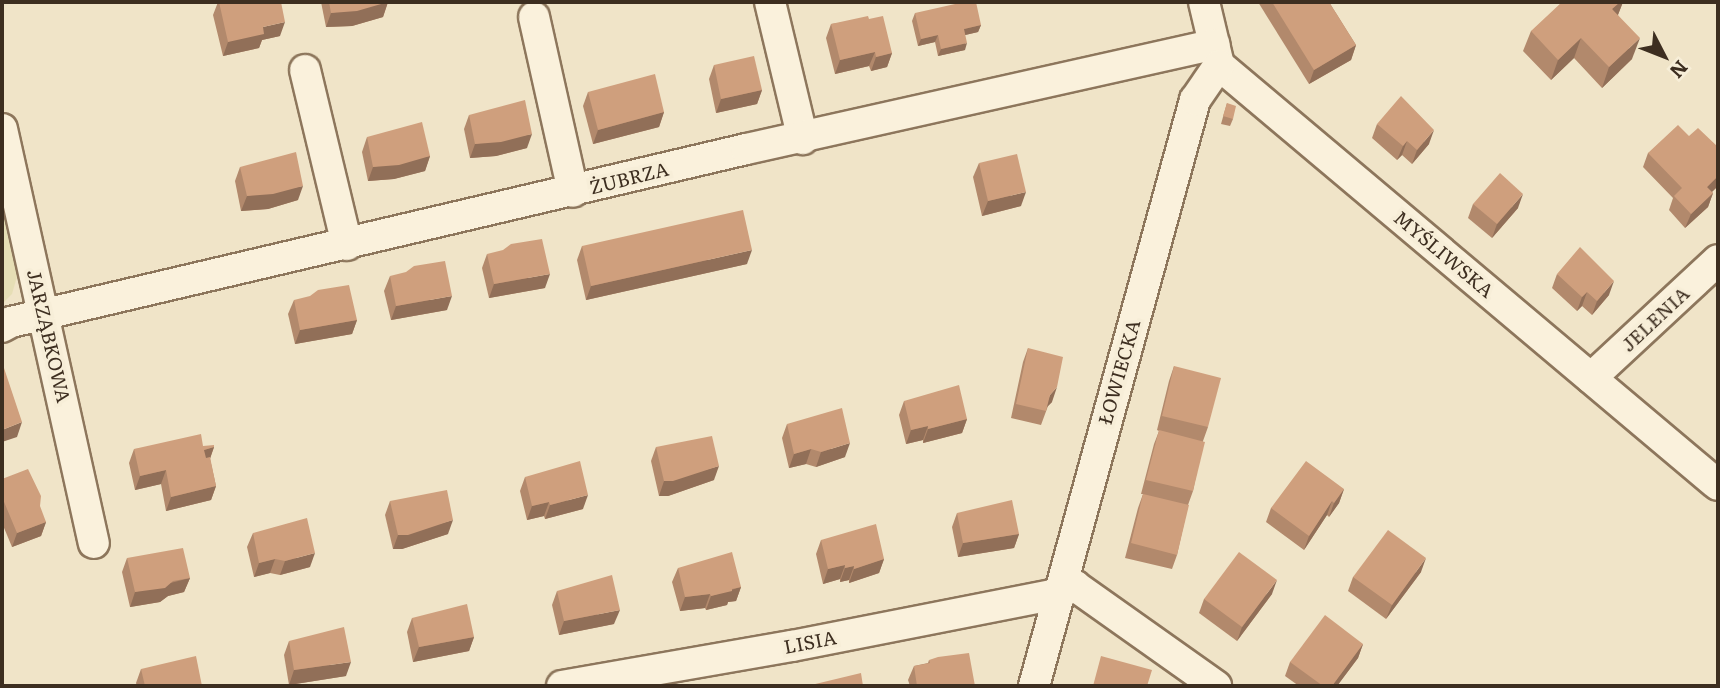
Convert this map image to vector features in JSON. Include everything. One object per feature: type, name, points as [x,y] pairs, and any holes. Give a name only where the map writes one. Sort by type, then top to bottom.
[{"type":"street","points":[[770,2],[803,139]]},
{"type":"street","points":[[1204,2],[1216,55]]},
{"type":"street","points":[[534,17],[573,192]]},
{"type":"street","name":"ŻUBRZA","points":[[2,327],[44,314],[573,192],[746,149],[1216,55]]},
{"type":"street","name":"MYŚLIWSKA","points":[[1216,55],[1718,485]]},
{"type":"street","name":"ŁOWIECKA","points":[[1034,686],[1057,594],[1195,100],[1216,55]]},
{"type":"street","points":[[305,70],[346,245]]},
{"type":"street","name":"JARZĄBKOWA","points":[[2,129],[94,543]]},
{"type":"street","name":"JELENIA","points":[[1591,378],[1718,260]]},
{"type":"street","name":"LISIA","points":[[562,686],[792,646],[1057,594],[1075,586],[1216,686]]},
{"type":"shaded area","points":[[2,175],[20,266],[12,294],[2,304]]},
{"type":"building","points":[[219,2],[281,2],[285,22],[263,27],[264,34],[228,42]]},
{"type":"building","points":[[329,2],[388,2],[357,11],[331,13]]},
{"type":"building","points":[[964,2],[976,2],[981,25],[964,29],[967,43],[941,49],[938,35],[921,39],[915,13]]},
{"type":"building","points":[[1272,2],[1329,2],[1356,45],[1314,70]]},
{"type":"building","points":[[1562,2],[1620,2],[1612,9],[1640,38],[1609,67],[1581,38],[1558,60],[1531,31]]},
{"type":"building","points":[[868,16],[869,19],[883,16],[892,53],[876,57],[875,52],[840,60],[831,24]]},
{"type":"building","points":[[754,56],[762,90],[721,99],[714,65]]},
{"type":"building","points":[[655,74],[664,112],[598,130],[588,92]]},
{"type":"building","points":[[1401,96],[1434,130],[1417,150],[1407,141],[1403,146],[1377,124]]},
{"type":"building","points":[[525,100],[532,134],[501,142],[475,144],[469,115]]},
{"type":"building","points":[[1227,103],[1236,106],[1233,119],[1223,116]]},
{"type":"building","points":[[422,122],[430,156],[399,165],[373,167],[367,137]]},
{"type":"building","points":[[1678,125],[1689,136],[1698,128],[1718,147],[1718,176],[1707,187],[1713,193],[1691,214],[1674,196],[1682,188],[1648,153]]},
{"type":"building","points":[[296,152],[303,186],[273,194],[247,196],[240,167]]},
{"type":"building","points":[[1017,154],[1026,192],[988,201],[979,163]]},
{"type":"building","points":[[1500,173],[1523,194],[1497,224],[1473,204]]},
{"type":"building","points":[[743,210],[752,250],[591,286],[582,246]]},
{"type":"building","points":[[542,239],[550,274],[494,284],[487,254],[503,250],[511,244]]},
{"type":"building","points":[[1580,247],[1614,281],[1597,301],[1587,292],[1582,297],[1557,274]]},
{"type":"building","points":[[445,261],[452,296],[396,306],[390,276],[406,272],[414,266]]},
{"type":"building","points":[[349,285],[357,320],[300,330],[294,300],[310,296],[318,290]]},
{"type":"building","points":[[1028,348],[1063,357],[1057,387],[1050,395],[1046,411],[1016,404]]},
{"type":"building","points":[[1174,366],[1221,378],[1208,427],[1162,416]]},
{"type":"building","points":[[4,368],[22,422],[2,430],[2,369]]},
{"type":"building","points":[[959,385],[967,419],[928,429],[928,426],[911,430],[904,401]]},
{"type":"building","points":[[842,408],[850,443],[821,452],[811,449],[794,454],[787,424]]},
{"type":"building","points":[[1159,430],[1205,442],[1193,491],[1146,480]]},
{"type":"building","points":[[201,434],[203,446],[214,445],[204,450],[206,458],[210,457],[216,486],[171,497],[166,470],[140,476],[134,449]]},
{"type":"building","points":[[712,436],[719,466],[673,481],[664,481],[656,447]]},
{"type":"building","points":[[580,461],[588,495],[550,505],[549,502],[532,506],[525,477]]},
{"type":"building","points":[[1306,461],[1344,489],[1334,503],[1332,501],[1309,536],[1271,508]]},
{"type":"building","points":[[28,469],[41,496],[40,506],[46,522],[17,533],[2,497],[2,479]]},
{"type":"building","points":[[447,490],[453,520],[408,535],[398,535],[390,501]]},
{"type":"building","points":[[1143,494],[1189,505],[1177,555],[1131,543]]},
{"type":"building","points":[[1012,500],[1019,534],[963,543],[957,513]]},
{"type":"building","points":[[307,518],[315,553],[285,561],[275,559],[259,563],[253,533]]},
{"type":"building","points":[[876,524],[884,559],[854,569],[854,566],[845,568],[845,565],[828,569],[821,540]]},
{"type":"building","points":[[1388,530],[1426,558],[1392,605],[1353,577]]},
{"type":"building","points":[[183,548],[190,578],[173,581],[165,588],[135,592],[127,558]]},
{"type":"building","points":[[732,552],[741,587],[711,596],[685,597],[678,568]]},
{"type":"building","points":[[1239,552],[1277,580],[1242,627],[1204,599]]},
{"type":"building","points":[[612,575],[620,610],[564,621],[557,591]]},
{"type":"building","points":[[467,604],[474,637],[419,647],[412,618]]},
{"type":"building","points":[[1325,615],[1363,644],[1332,686],[1323,686],[1290,662]]},
{"type":"building","points":[[344,627],[351,662],[294,670],[289,641]]},
{"type":"building","points":[[969,653],[975,686],[917,686],[914,666],[930,663],[929,660],[938,657]]},
{"type":"building","points":[[196,656],[202,686],[145,686],[141,669]]},
{"type":"building","points":[[1101,656],[1152,670],[1147,686],[1093,686]]},
{"type":"building","points":[[861,673],[863,686],[807,686]]}]
